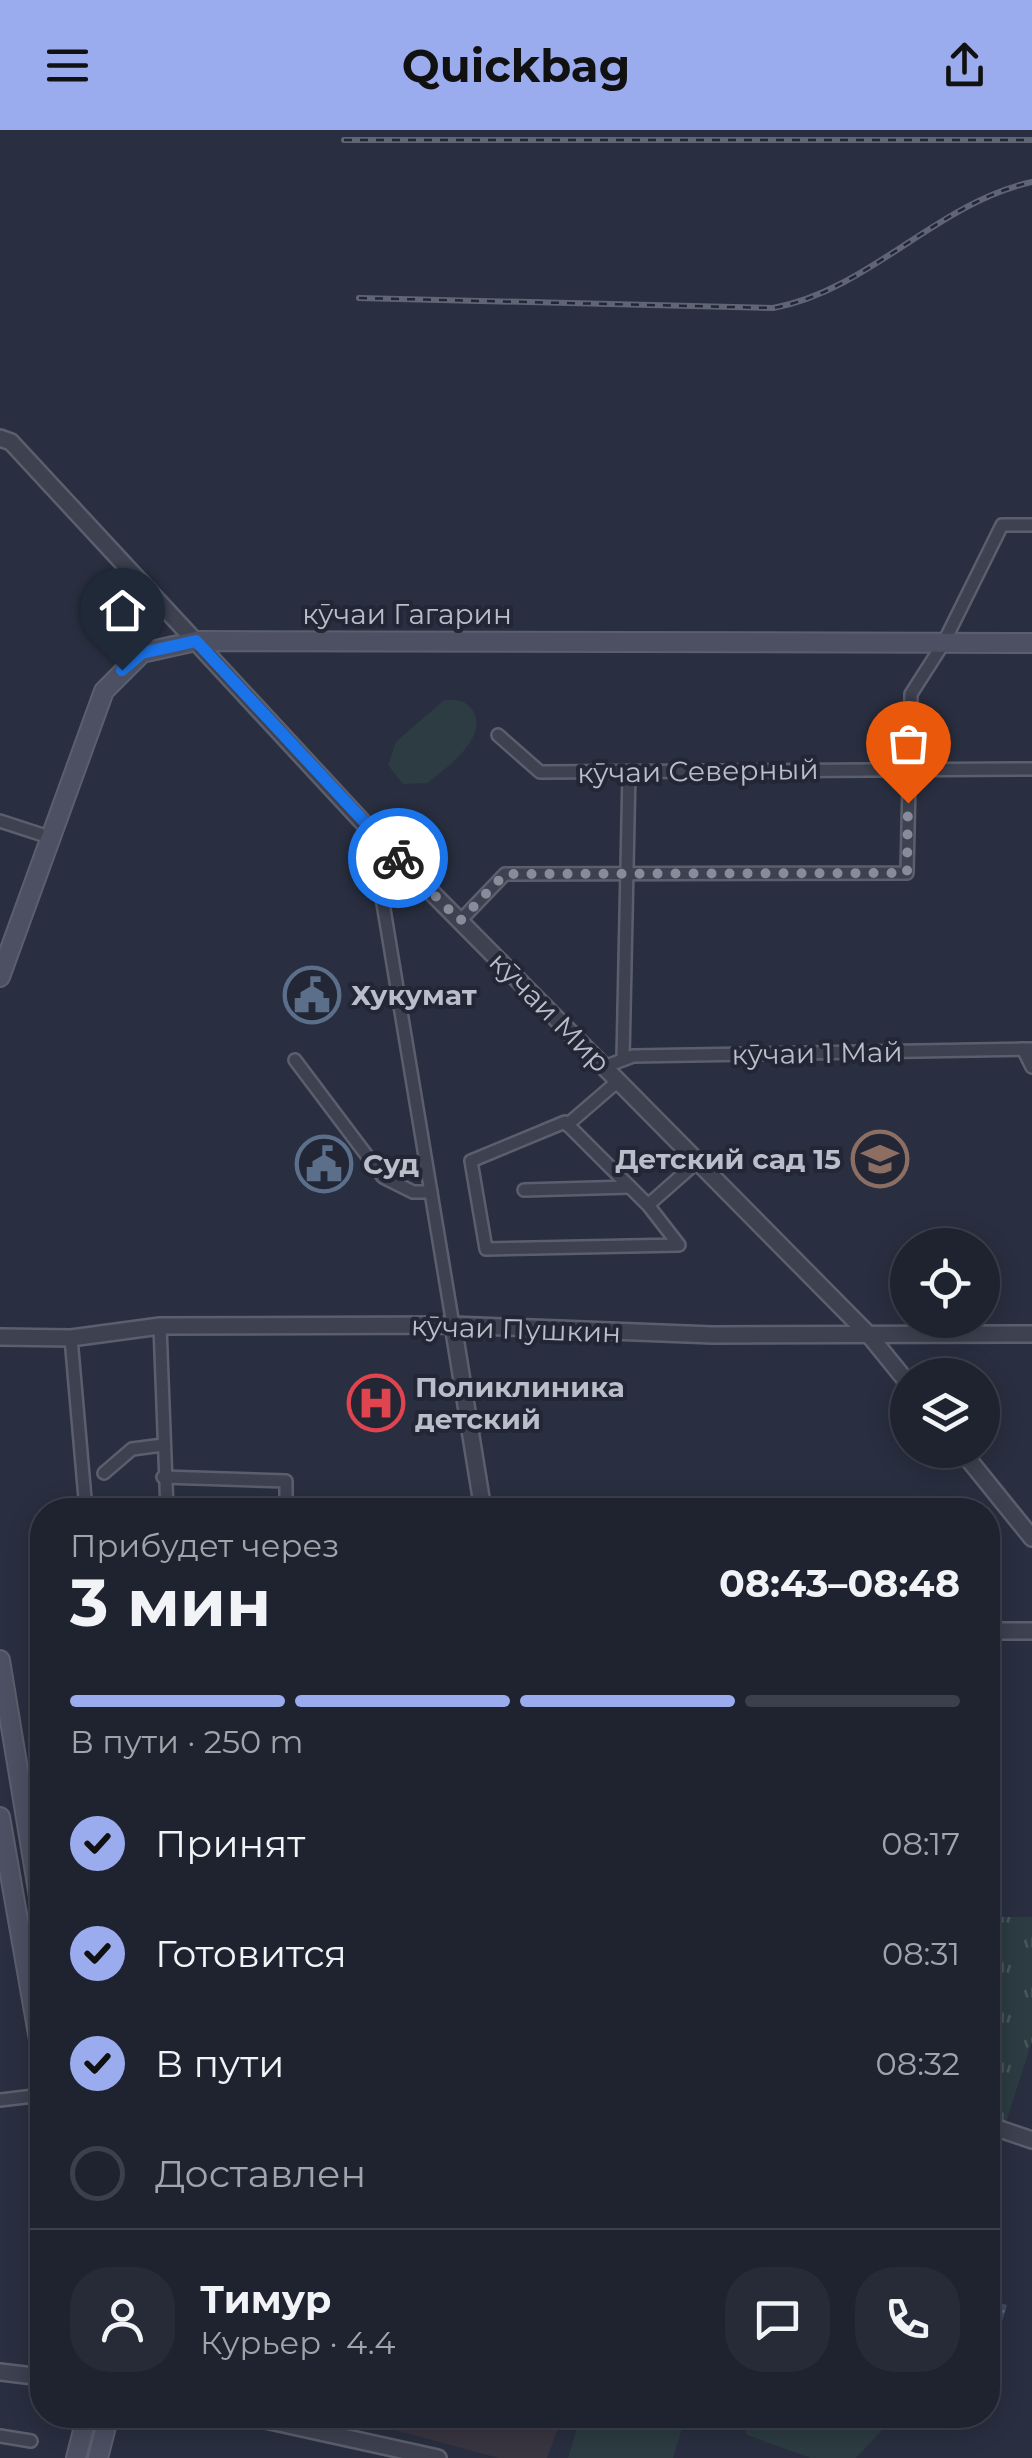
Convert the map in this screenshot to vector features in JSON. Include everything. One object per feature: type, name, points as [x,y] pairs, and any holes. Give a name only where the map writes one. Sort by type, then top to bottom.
[{"type":"main road","name":"кӯчаи Гагарин","points":[[0,977],[104,691],[142,653],[196,641],[1032,643]]},
{"type":"main road","points":[[0,1660],[30,1791]]},
{"type":"main road","points":[[0,1816],[30,1987]]},
{"type":"main road","points":[[76,2458],[84,2428]]},
{"type":"main road","points":[[98,2458],[105,2428]]},
{"type":"street","name":"кӯчаи Мир","points":[[0,438],[11,442],[371,831],[869,1335],[890,1361]]},
{"type":"street","points":[[460,921],[505,874],[907,873],[911,694],[943,644],[1002,525],[1032,525]]},
{"type":"street","name":"кӯчаи Северный","points":[[498,735],[540,772],[1031,769]]},
{"type":"street","points":[[624,1059],[629,772]]},
{"type":"street","points":[[0,821],[49,837]]},
{"type":"street","points":[[371,831],[480,1498]]},
{"type":"street","points":[[1027,1049],[1032,1067]]},
{"type":"street","name":"кӯчаи 1 Май","points":[[604,1066],[624,1059],[1027,1049]]},
{"type":"street","points":[[295,1060],[383,1177],[398,1188],[432,1192]]},
{"type":"street","points":[[567,1125],[648,1206],[679,1245],[486,1249],[471,1161],[567,1125],[618,1081]]},
{"type":"street","points":[[648,1206],[698,1162]]},
{"type":"street","points":[[524,1190],[630,1188]]},
{"type":"street","name":"кӯчаи Пушкин","points":[[0,1338],[70,1338],[160,1326],[452,1325],[713,1335],[1032,1334]]},
{"type":"street","points":[[160,1326],[166,1498]]},
{"type":"street","points":[[70,1338],[85,1498]]},
{"type":"street","points":[[104,1473],[132,1449],[163,1446]]},
{"type":"street","points":[[976,1468],[1000,1498]]},
{"type":"street","points":[[163,1477],[286,1481],[286,1498]]},
{"type":"street","points":[[1000,1498],[1032,1538]]},
{"type":"street","points":[[1000,1631],[1032,1631]]},
{"type":"street","points":[[0,2100],[30,2096]]},
{"type":"street","points":[[1000,2129],[1032,2140]]},
{"type":"street","points":[[0,2372],[30,2376]]},
{"type":"street","points":[[302,2428],[438,2458]]},
{"type":"street","points":[[0,2436],[31,2441]]},
{"type":"shaded area","points":[[387,2428],[558,2428],[547,2458],[499,2458]]},
{"type":"green space","points":[[444,700],[468,704],[476,721],[475,732],[463,752],[427,783],[403,784],[388,765],[396,742]]},
{"type":"green space","points":[[1000,1917],[1032,1917],[1032,2041],[1006,2122],[1000,2120]]},
{"type":"green space","points":[[577,2428],[682,2428],[673,2458],[568,2458]]},
{"type":"green space","points":[[744,2428],[883,2428],[856,2458],[811,2458],[747,2435]]},
{"type":"water","points":[[1000,2303],[1007,2305],[1000,2328]]},
{"type":"railway","points":[[344,140],[1032,140]]},
{"type":"railway","points":[[359,298],[773,308],[841,284],[965,208],[1032,182]]},
{"type":"way so far","points":[[398,858],[460,921],[505,874],[907,873],[908,803]]},
{"type":"place","name":"Хукумат","points":[[312,995]]},
{"type":"place","name":"Детский сад 15","points":[[880,1159]]},
{"type":"place","name":"Суд","points":[[324,1164]]},
{"type":"place","name":"Поликлиника детский","points":[[376,1403]]},
{"type":"route","points":[[122,670],[142,653],[196,641],[398,858]]}]
